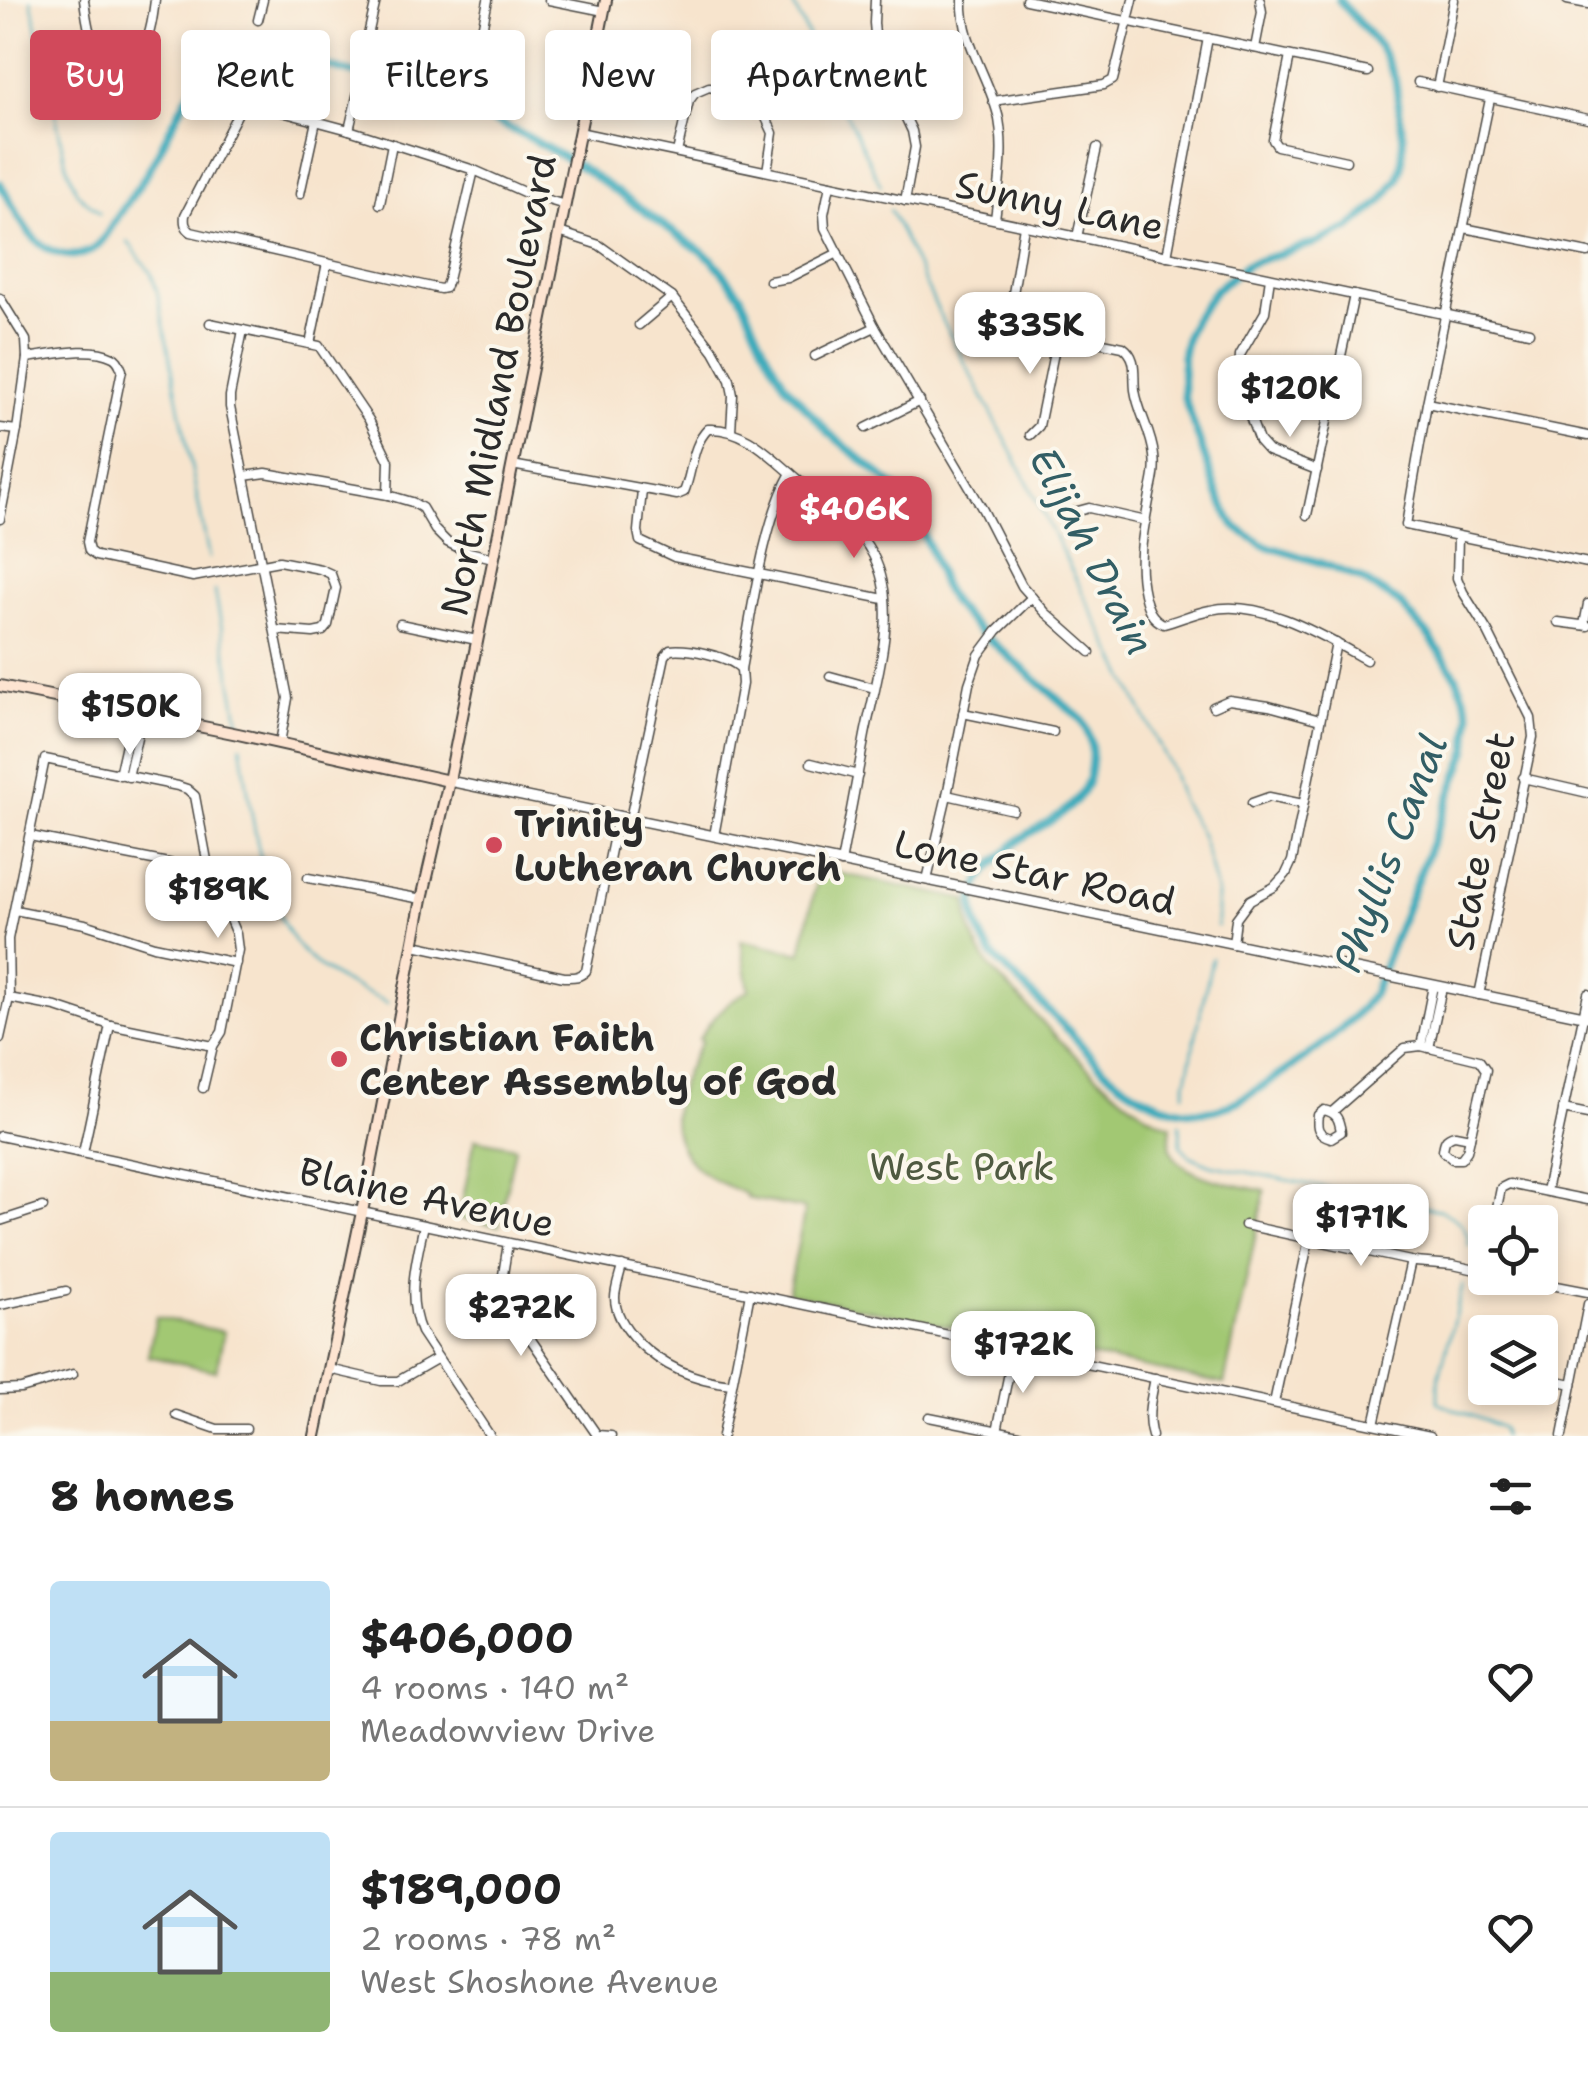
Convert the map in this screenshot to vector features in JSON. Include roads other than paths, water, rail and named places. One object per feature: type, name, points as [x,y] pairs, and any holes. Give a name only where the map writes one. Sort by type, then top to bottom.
[{"type":"main road","name":"North Midland Boulevard","points":[[316,1436],[605,6]]},
{"type":"main road","name":"Lone Star Road","points":[[0,686],[448,782]]},
{"type":"street","points":[[84,0],[92,41],[102,59],[115,64],[128,61],[142,50],[156,0]]},
{"type":"street","points":[[258,20],[262,0]]},
{"type":"street","points":[[369,30],[376,0]]},
{"type":"street","points":[[482,30],[488,0]]},
{"type":"street","points":[[549,0],[605,6]]},
{"type":"street","points":[[875,0],[878,58],[916,147],[905,200]]},
{"type":"street","points":[[963,0],[964,22],[998,116],[1000,174],[994,220]]},
{"type":"street","points":[[1026,0],[1368,72]]},
{"type":"street","points":[[993,101],[1104,86],[1113,80],[1132,0]]},
{"type":"street","points":[[1255,48],[1262,12],[1260,0]]},
{"type":"street","points":[[1438,87],[1454,0]]},
{"type":"street","points":[[1568,0],[1588,4]]},
{"type":"street","points":[[1168,256],[1208,38]]},
{"type":"street","points":[[1290,56],[1272,140],[1277,146],[1346,161]]},
{"type":"street","points":[[1418,82],[1588,119]]},
{"type":"street","points":[[677,152],[688,101],[695,93],[708,87],[748,94],[759,103],[773,133],[767,172]]},
{"type":"street","points":[[1490,99],[1406,525],[1588,563]]},
{"type":"street","points":[[474,170],[445,288],[431,288],[191,232],[184,221],[239,111],[256,105],[474,170],[564,206]]},
{"type":"street","points":[[349,130],[351,120]]},
{"type":"street","points":[[300,194],[316,121]]},
{"type":"street","name":"Sunny Lane","points":[[579,132],[1529,332]]},
{"type":"street","points":[[380,204],[392,144]]},
{"type":"street","points":[[1077,237],[1097,148]]},
{"type":"street","points":[[830,185],[825,228],[875,327],[983,510],[1022,586],[1090,652]]},
{"type":"street","points":[[1024,226],[1012,320],[1019,325],[1123,348],[1134,360],[1135,393],[1154,456],[1139,573],[1147,608],[1158,622],[1164,624],[1213,608],[1245,609],[1285,618],[1366,660]]},
{"type":"street","points":[[1464,228],[1588,253]]},
{"type":"street","points":[[559,232],[599,245],[672,297],[714,350],[730,380],[731,431]]},
{"type":"street","points":[[770,281],[788,278],[838,254]]},
{"type":"street","points":[[310,344],[326,263]]},
{"type":"street","points":[[1270,278],[1265,312],[1238,364],[1238,384],[1259,441],[1268,451],[1317,470]]},
{"type":"street","points":[[1307,514],[1354,295]]},
{"type":"street","points":[[639,325],[672,297]]},
{"type":"street","points":[[0,298],[26,340],[27,358],[0,519]]},
{"type":"street","points":[[210,323],[319,346],[369,420],[389,461],[388,495]]},
{"type":"street","points":[[815,356],[875,327]]},
{"type":"street","points":[[243,330],[230,407],[288,698],[280,744]]},
{"type":"street","points":[[1030,434],[1039,426],[1058,334]]},
{"type":"street","points":[[27,358],[92,352],[114,357],[122,370],[88,550],[96,556],[193,577],[279,561],[331,574],[336,588],[328,626],[313,632],[276,630]]},
{"type":"street","points":[[866,428],[920,401]]},
{"type":"street","points":[[1427,403],[1588,436]]},
{"type":"street","points":[[0,428],[17,430]]},
{"type":"street","points":[[512,465],[677,495],[684,492],[690,479],[701,436],[708,430],[731,431],[754,442],[848,521],[872,555],[882,581],[883,642],[840,862]]},
{"type":"street","points":[[244,476],[266,473],[412,502],[422,508],[447,542],[494,558]]},
{"type":"street","points":[[714,836],[760,575],[779,499],[792,474]]},
{"type":"street","points":[[642,490],[640,542],[674,557],[884,599]]},
{"type":"street","points":[[1074,512],[1090,508],[1146,520]]},
{"type":"street","name":"State Street","points":[[1458,536],[1457,578],[1531,718],[1533,736],[1479,994]]},
{"type":"street","points":[[927,880],[969,684],[979,655],[1032,597]]},
{"type":"street","points":[[1558,622],[1586,626],[1588,604]]},
{"type":"street","points":[[400,624],[477,640]]},
{"type":"street","points":[[1233,944],[1236,919],[1250,900],[1274,887],[1292,861],[1336,642]]},
{"type":"street","points":[[630,819],[664,656],[670,650],[682,648],[725,659],[741,669]]},
{"type":"street","points":[[830,676],[874,688]]},
{"type":"street","points":[[1214,707],[1230,700],[1320,720]]},
{"type":"street","points":[[963,713],[1054,732]]},
{"type":"street","points":[[123,776],[137,714]]},
{"type":"street","points":[[0,1038],[9,998],[8,939],[45,759],[178,786],[195,796],[209,871],[236,934],[238,950],[222,1032],[213,1046],[204,1088]]},
{"type":"street","points":[[812,763],[858,775]]},
{"type":"street","points":[[1524,778],[1588,793]]},
{"type":"street","name":"Lone Star Road","points":[[448,782],[1586,1016]]},
{"type":"street","points":[[947,795],[1012,810]]},
{"type":"street","points":[[1252,804],[1269,797],[1303,804]]},
{"type":"street","points":[[414,946],[564,977],[582,974],[586,971],[618,816]]},
{"type":"street","points":[[30,836],[209,871]]},
{"type":"street","points":[[308,878],[422,899]]},
{"type":"street","points":[[14,910],[236,963]]},
{"type":"street","points":[[1425,1047],[1438,987]]},
{"type":"street","points":[[1546,1191],[1588,994]]},
{"type":"street","points":[[9,998],[56,1007],[110,1025],[213,1046]]},
{"type":"street","points":[[83,1153],[110,1025]]},
{"type":"street","points":[[1332,1112],[1405,1048],[1425,1047],[1479,1060],[1486,1070],[1470,1138]]},
{"type":"street","points":[[1563,1109],[1588,1114]]},
{"type":"street","name":"Blaine Avenue","points":[[0,1136],[1430,1436]]},
{"type":"street","points":[[1498,1205],[1501,1188],[1510,1184],[1588,1200]]},
{"type":"street","points":[[0,1221],[44,1207]]},
{"type":"street","points":[[424,1225],[414,1273],[412,1313],[420,1332],[486,1435]]},
{"type":"street","points":[[1245,1226],[1411,1261],[1468,1267]]},
{"type":"street","points":[[1274,1403],[1308,1239]]},
{"type":"street","points":[[508,1243],[503,1294],[596,1436],[610,1436]]},
{"type":"street","points":[[1374,1424],[1411,1261]]},
{"type":"street","points":[[622,1266],[615,1298],[618,1313],[627,1330],[650,1355],[672,1369],[731,1384]]},
{"type":"street","points":[[1558,1286],[1588,1292]]},
{"type":"street","points":[[0,1304],[66,1292]]},
{"type":"street","points":[[722,1436],[750,1294]]},
{"type":"street","points":[[1562,1436],[1588,1304]]},
{"type":"street","points":[[996,1433],[1014,1348]]},
{"type":"street","points":[[329,1368],[381,1381],[398,1381],[438,1358]]},
{"type":"street","points":[[0,1390],[21,1389],[72,1374]]},
{"type":"street","points":[[1152,1436],[1148,1423],[1155,1378]]},
{"type":"street","points":[[1558,1381],[1572,1384]]},
{"type":"street","points":[[176,1415],[216,1432],[246,1429]]},
{"type":"street","points":[[929,1416],[1024,1436]]},
{"type":"waterway","points":[[31,0],[66,164],[77,193],[100,213]]},
{"type":"waterway","name":"Elijah Drain","points":[[791,0],[881,186]]},
{"type":"waterway","name":"Phyllis Canal","points":[[0,183],[37,241],[65,255],[88,252],[105,237],[139,186],[202,75],[241,56],[293,57],[472,111],[528,137],[584,169],[712,259],[740,294],[785,384],[828,432],[900,491],[953,604],[1081,719],[1087,730],[1091,763],[1085,788],[1070,807],[1025,836],[991,866],[976,889],[974,913],[983,940],[992,955],[1099,1064],[1126,1086],[1165,1106],[1207,1111],[1243,1098],[1302,1060],[1340,1030],[1373,994],[1468,749],[1470,715],[1456,676],[1429,636],[1398,602],[1359,578],[1263,545],[1234,526],[1218,495],[1184,397],[1182,357],[1187,335],[1215,290],[1248,264],[1350,228],[1382,201],[1398,178],[1403,137],[1395,78],[1380,47],[1339,0]]},
{"type":"waterway","name":"Elijah Drain","points":[[890,210],[1172,771],[1207,855],[1217,894],[1217,926]]},
{"type":"waterway","points":[[128,242],[151,273],[157,291],[209,558]]},
{"type":"waterway","points":[[215,591],[240,728]]},
{"type":"waterway","points":[[241,745],[261,858],[279,915],[292,939],[326,971],[388,1003]]},
{"type":"waterway","name":"Elijah Drain","points":[[1184,1093],[1212,958]]},
{"type":"waterway","name":"Elijah Drain","points":[[1180,1124],[1181,1146],[1190,1156],[1211,1165],[1440,1210],[1461,1224],[1468,1240]]},
{"type":"waterway","name":"Elijah Drain","points":[[1463,1284],[1438,1381],[1438,1402],[1502,1428],[1503,1436]]},
{"type":"place","name":"Trinity Lutheran Church","points":[[494,845]]},
{"type":"place","name":"Christian Faith Center Assembly of God","points":[[339,1059]]},
{"type":"park label","name":"West Park","points":[[962,1166]]}]
